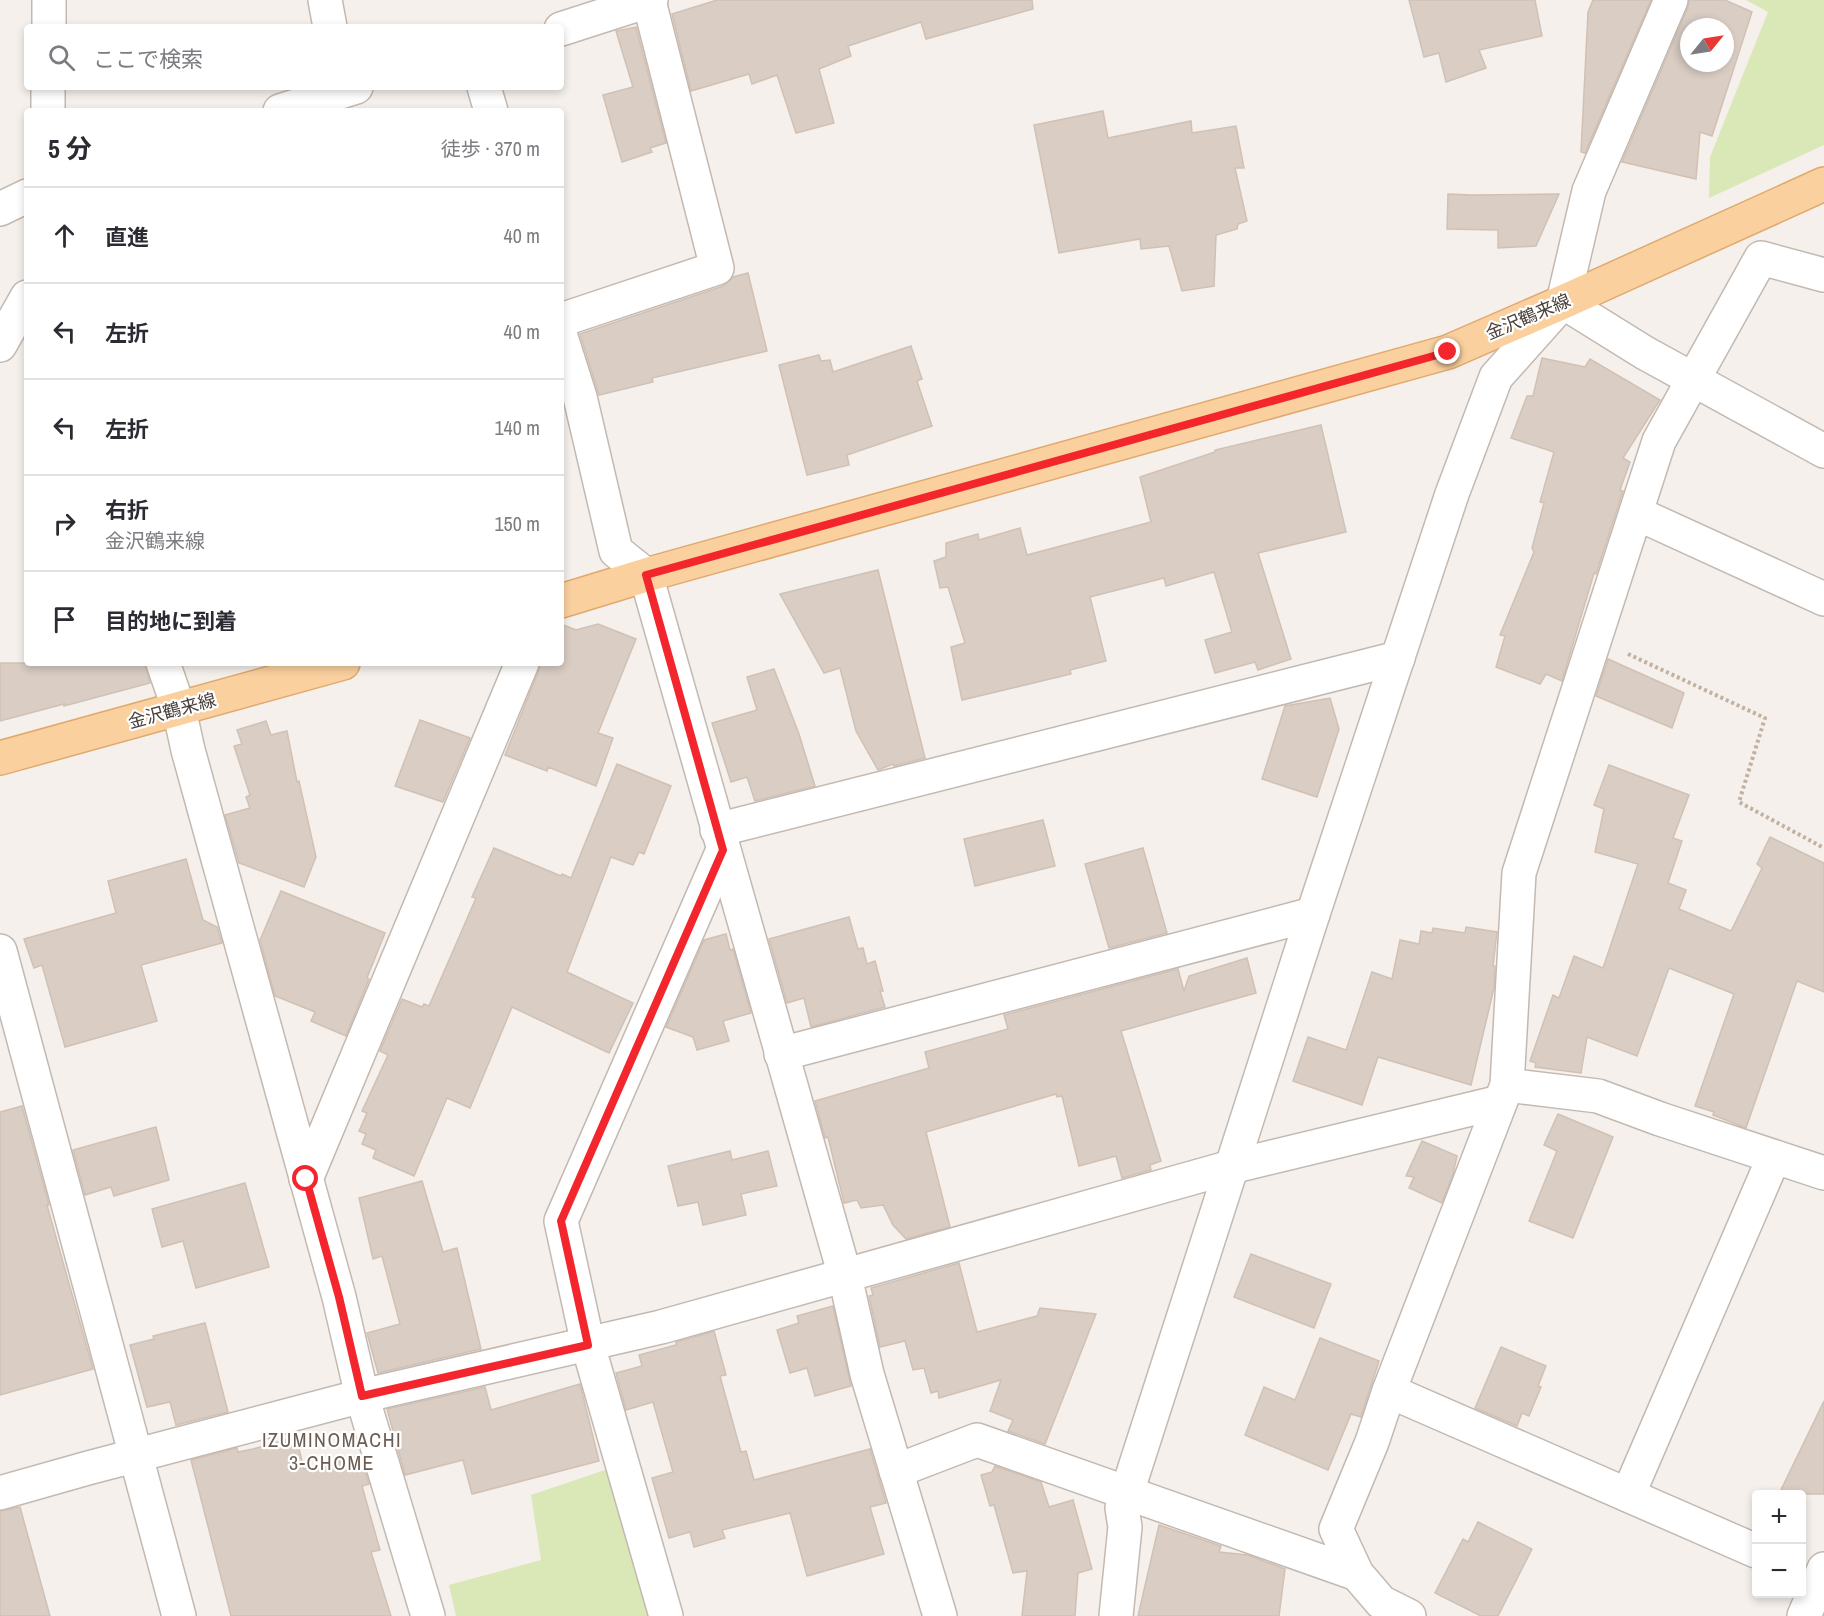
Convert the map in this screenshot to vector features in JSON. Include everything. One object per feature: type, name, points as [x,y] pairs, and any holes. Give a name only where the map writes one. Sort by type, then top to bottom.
[{"type":"main road","name":"金沢鶴来線","points":[[564,600],[646,575],[1448,352],[1824,184]]},
{"type":"main road","name":"金沢鶴来線","points":[[0,758],[332,666]]},
{"type":"street","points":[[49,0],[49,24]]},
{"type":"street","points":[[325,0],[329,24]]},
{"type":"street","points":[[564,27],[650,0],[717,268],[564,319]]},
{"type":"street","points":[[1116,1616],[1125,1527],[1122,1508],[1313,914],[1452,494],[1496,377],[1563,302],[1589,191],[1671,0]]},
{"type":"street","points":[[48,90],[48,108]]},
{"type":"street","points":[[289,108],[342,90]]},
{"type":"street","points":[[485,90],[490,108]]},
{"type":"street","points":[[0,209],[24,197]]},
{"type":"street","points":[[1744,219],[1761,258]]},
{"type":"street","points":[[1761,258],[1824,275]]},
{"type":"street","points":[[1390,1611],[1357,1574],[1336,1529],[1372,1442],[1389,1391],[1504,1093],[1518,873],[1659,441],[1695,381],[1761,258]]},
{"type":"street","points":[[0,345],[24,302]]},
{"type":"street","points":[[1563,302],[1645,353],[1824,451]]},
{"type":"street","points":[[564,347],[580,398],[616,551],[646,575],[845,1276],[867,1374],[940,1616]]},
{"type":"street","points":[[1636,513],[1824,598]]},
{"type":"street","points":[[720,840],[1398,658]]},
{"type":"street","points":[[163,666],[179,709],[188,750],[339,1297],[362,1396],[428,1616]]},
{"type":"street","points":[[306,1179],[521,666]]},
{"type":"street","points":[[666,1616],[588,1345],[561,1221],[720,840]]},
{"type":"street","points":[[781,1054],[1313,914]]},
{"type":"street","points":[[0,951],[179,1616]]},
{"type":"street","points":[[0,1493],[362,1396],[661,1327],[1504,1093],[1598,1096],[1824,1173]]},
{"type":"street","points":[[1628,1495],[1774,1157]]},
{"type":"street","points":[[1389,1391],[1752,1549]]},
{"type":"street","points":[[896,1471],[977,1440],[1357,1574]]},
{"type":"street","points":[[1804,1616],[1815,1572]]},
{"type":"path","points":[[1595,638],[1765,718],[1739,802],[1824,848]]},
{"type":"green space","points":[[1746,0],[1824,0],[1824,145],[1709,198],[1710,157],[1768,12]]},
{"type":"green space","points":[[611,1468],[652,1616],[456,1616],[449,1585],[541,1560],[531,1495]]},
{"type":"building","points":[[717,0],[1032,0],[1033,9],[926,39],[921,22],[848,46],[851,56],[819,69],[834,123],[796,133],[777,75],[752,84],[749,74],[691,91],[672,14]]},
{"type":"building","points":[[1409,0],[1535,0],[1542,36],[1479,50],[1486,68],[1446,82],[1439,53],[1424,57]]},
{"type":"building","points":[[1593,0],[1651,0],[1585,153],[1581,152],[1588,12]]},
{"type":"building","points":[[1689,0],[1725,0],[1752,12],[1734,68],[1734,18],[1683,18]]},
{"type":"building","points":[[1680,26],[1680,72],[1733,72],[1712,136],[1700,132],[1696,179],[1622,162]]},
{"type":"building","points":[[636,27],[666,143],[650,148],[652,152],[622,162],[603,95],[633,87],[616,31]]},
{"type":"building","points":[[1103,111],[1108,138],[1191,121],[1192,133],[1236,126],[1244,168],[1235,168],[1247,221],[1238,224],[1237,229],[1216,235],[1214,286],[1182,291],[1169,246],[1141,249],[1140,239],[1059,253],[1034,125]]},
{"type":"building","points":[[1448,194],[1559,194],[1536,246],[1498,248],[1498,230],[1447,229]]},
{"type":"building","points":[[748,273],[767,351],[652,378],[653,382],[599,395],[580,334],[723,286],[733,277]]},
{"type":"building","points":[[911,346],[922,379],[917,381],[932,426],[847,455],[849,465],[807,475],[779,365],[819,355],[821,361],[830,360],[833,372]]},
{"type":"building","points":[[1542,358],[1585,367],[1590,359],[1660,400],[1623,458],[1630,462],[1620,490],[1623,491],[1596,574],[1594,573],[1562,681],[1546,674],[1540,684],[1496,667],[1505,636],[1500,635],[1534,552],[1532,548],[1544,503],[1540,502],[1554,452],[1511,438],[1527,396],[1533,396]]},
{"type":"building","points":[[1321,425],[1346,532],[1258,553],[1291,659],[1258,670],[1255,662],[1215,673],[1205,640],[1232,632],[1214,572],[1166,586],[1164,578],[1090,597],[1106,661],[1070,670],[1071,674],[962,700],[951,647],[965,643],[948,587],[940,588],[934,561],[946,557],[946,543],[978,534],[979,540],[1020,528],[1027,555],[1151,522],[1140,477],[1215,452],[1215,450]]},
{"type":"building","points":[[878,570],[925,758],[894,766],[893,764],[878,770],[856,731],[840,668],[824,673],[780,594]]},
{"type":"building","points":[[598,624],[636,639],[598,733],[613,738],[596,786],[548,767],[547,771],[505,755],[540,666],[564,666],[564,625],[576,630]]},
{"type":"building","points":[[1608,659],[1684,693],[1672,728],[1596,696]]},
{"type":"building","points":[[0,663],[24,663],[24,666],[146,666],[150,683],[0,721]]},
{"type":"building","points":[[774,669],[799,734],[815,786],[755,801],[747,777],[731,782],[712,723],[757,710],[747,677]]},
{"type":"building","points":[[1330,698],[1339,729],[1317,797],[1262,779],[1285,706]]},
{"type":"building","points":[[420,720],[470,738],[443,802],[395,786]]},
{"type":"building","points":[[266,721],[271,735],[287,731],[297,782],[299,781],[316,857],[304,887],[239,863],[225,815],[250,808],[246,797],[250,795],[234,746],[242,744],[237,730]]},
{"type":"building","points":[[617,764],[671,786],[644,854],[639,852],[633,865],[611,857],[567,972],[633,1003],[609,1053],[512,1007],[470,1108],[447,1098],[414,1176],[373,1158],[376,1150],[362,1144],[366,1134],[359,1131],[367,1113],[362,1111],[388,1055],[380,1051],[402,999],[422,1007],[424,1004],[429,1006],[476,898],[472,897],[494,848],[571,878]]},
{"type":"building","points":[[1609,765],[1689,795],[1673,838],[1682,841],[1668,883],[1686,890],[1679,909],[1731,931],[1762,868],[1757,864],[1770,837],[1824,863],[1824,992],[1797,981],[1746,1128],[1713,1115],[1714,1112],[1695,1106],[1734,994],[1669,968],[1637,1056],[1587,1037],[1581,1073],[1535,1067],[1536,1063],[1530,1061],[1553,995],[1559,998],[1574,956],[1603,968],[1638,864],[1595,852],[1604,809],[1594,805]]},
{"type":"building","points":[[1043,820],[1055,866],[975,886],[964,839]]},
{"type":"building","points":[[1143,848],[1167,933],[1109,948],[1085,864]]},
{"type":"building","points":[[186,859],[203,920],[217,927],[222,943],[141,965],[157,1021],[65,1047],[42,965],[34,968],[24,939],[116,913],[108,881]]},
{"type":"building","points":[[281,891],[385,933],[346,1036],[311,1021],[315,1012],[275,996],[260,940]]},
{"type":"building","points":[[849,917],[858,949],[863,948],[867,964],[875,961],[885,1007],[811,1027],[804,998],[787,1003],[769,939]]},
{"type":"building","points":[[1466,927],[1497,932],[1493,966],[1495,966],[1494,988],[1471,1085],[1378,1057],[1362,1105],[1293,1081],[1308,1037],[1346,1050],[1372,972],[1392,979],[1400,940],[1419,944],[1421,931],[1432,933],[1433,928],[1465,933]]},
{"type":"building","points":[[726,934],[730,950],[733,949],[751,1013],[723,1021],[729,1041],[697,1050],[693,1037],[666,1027],[704,940]]},
{"type":"building","points":[[1247,958],[1256,993],[1121,1031],[1161,1161],[1150,1165],[1151,1170],[1122,1178],[1116,1156],[1079,1166],[1062,1096],[1057,1097],[1056,1094],[926,1132],[950,1227],[906,1239],[893,1225],[883,1205],[861,1208],[857,1200],[844,1203],[828,1137],[825,1138],[815,1101],[929,1068],[925,1052],[1008,1029],[1004,1015],[1178,969],[1184,991],[1189,976]]},
{"type":"building","points":[[22,1106],[93,1369],[0,1395],[0,1112]]},
{"type":"building","points":[[1558,1114],[1613,1137],[1573,1238],[1529,1221],[1557,1151],[1544,1145]]},
{"type":"building","points":[[156,1127],[169,1180],[114,1196],[111,1187],[85,1195],[73,1150]]},
{"type":"building","points":[[1422,1141],[1457,1156],[1442,1203],[1409,1188],[1414,1177],[1406,1176]]},
{"type":"building","points":[[730,1151],[732,1160],[768,1151],[777,1186],[741,1194],[746,1215],[703,1225],[698,1202],[678,1206],[668,1166]]},
{"type":"building","points":[[422,1181],[443,1252],[457,1248],[481,1349],[378,1373],[367,1333],[400,1324],[382,1256],[373,1259],[359,1198]]},
{"type":"building","points":[[245,1183],[269,1267],[196,1288],[183,1241],[162,1247],[152,1209]]},
{"type":"building","points":[[1251,1254],[1331,1284],[1314,1328],[1234,1297]]},
{"type":"building","points":[[959,1263],[977,1332],[1037,1316],[1040,1308],[1096,1314],[1045,1444],[1008,1431],[1013,1420],[990,1411],[1001,1380],[939,1398],[938,1391],[931,1393],[924,1368],[913,1370],[905,1341],[880,1347],[869,1296],[873,1295],[871,1288]]},
{"type":"building","points":[[833,1306],[851,1386],[815,1396],[807,1368],[790,1373],[777,1330],[799,1323],[797,1316]]},
{"type":"building","points":[[205,1323],[228,1412],[176,1425],[170,1402],[147,1407],[130,1345],[154,1339],[153,1336]]},
{"type":"building","points":[[714,1331],[726,1375],[720,1376],[741,1452],[746,1451],[754,1480],[870,1449],[886,1503],[870,1507],[884,1554],[807,1576],[790,1513],[722,1530],[725,1538],[694,1547],[690,1532],[669,1538],[652,1478],[673,1472],[653,1402],[626,1410],[616,1373],[642,1366],[639,1355]]},
{"type":"building","points":[[1320,1338],[1379,1361],[1361,1417],[1351,1414],[1328,1470],[1245,1435],[1264,1387],[1295,1400]]},
{"type":"building","points":[[1501,1347],[1546,1366],[1538,1386],[1541,1387],[1529,1416],[1522,1413],[1517,1426],[1475,1408]]},
{"type":"building","points":[[580,1384],[599,1461],[472,1494],[463,1460],[405,1475],[387,1409],[485,1387],[491,1410]]},
{"type":"building","points":[[1824,1401],[1824,1494],[1806,1494],[1806,1490],[1781,1490]]},
{"type":"building","points":[[296,1437],[304,1469],[360,1456],[369,1484],[362,1486],[380,1550],[371,1552],[391,1616],[231,1616],[191,1460],[237,1448],[238,1452],[253,1449]]},
{"type":"building","points":[[995,1466],[1041,1482],[1049,1507],[1073,1500],[1092,1569],[1078,1573],[1075,1616],[1022,1616],[1027,1571],[1013,1573],[994,1505],[990,1506],[981,1475],[992,1472]]},
{"type":"building","points":[[20,1507],[50,1616],[0,1616],[0,1511]]},
{"type":"building","points":[[1478,1522],[1532,1549],[1498,1616],[1481,1616],[1435,1593],[1463,1539],[1468,1542]]},
{"type":"building","points":[[1159,1525],[1221,1546],[1219,1552],[1248,1555],[1285,1569],[1279,1616],[1138,1616]]},
{"type":"district","name":"IZUMINOMACHI 3-CHOME","points":[[332,1452]]},
{"type":"route","points":[[306,1179],[339,1297],[362,1396],[588,1345],[561,1221],[723,850],[646,575],[1448,352]]}]
